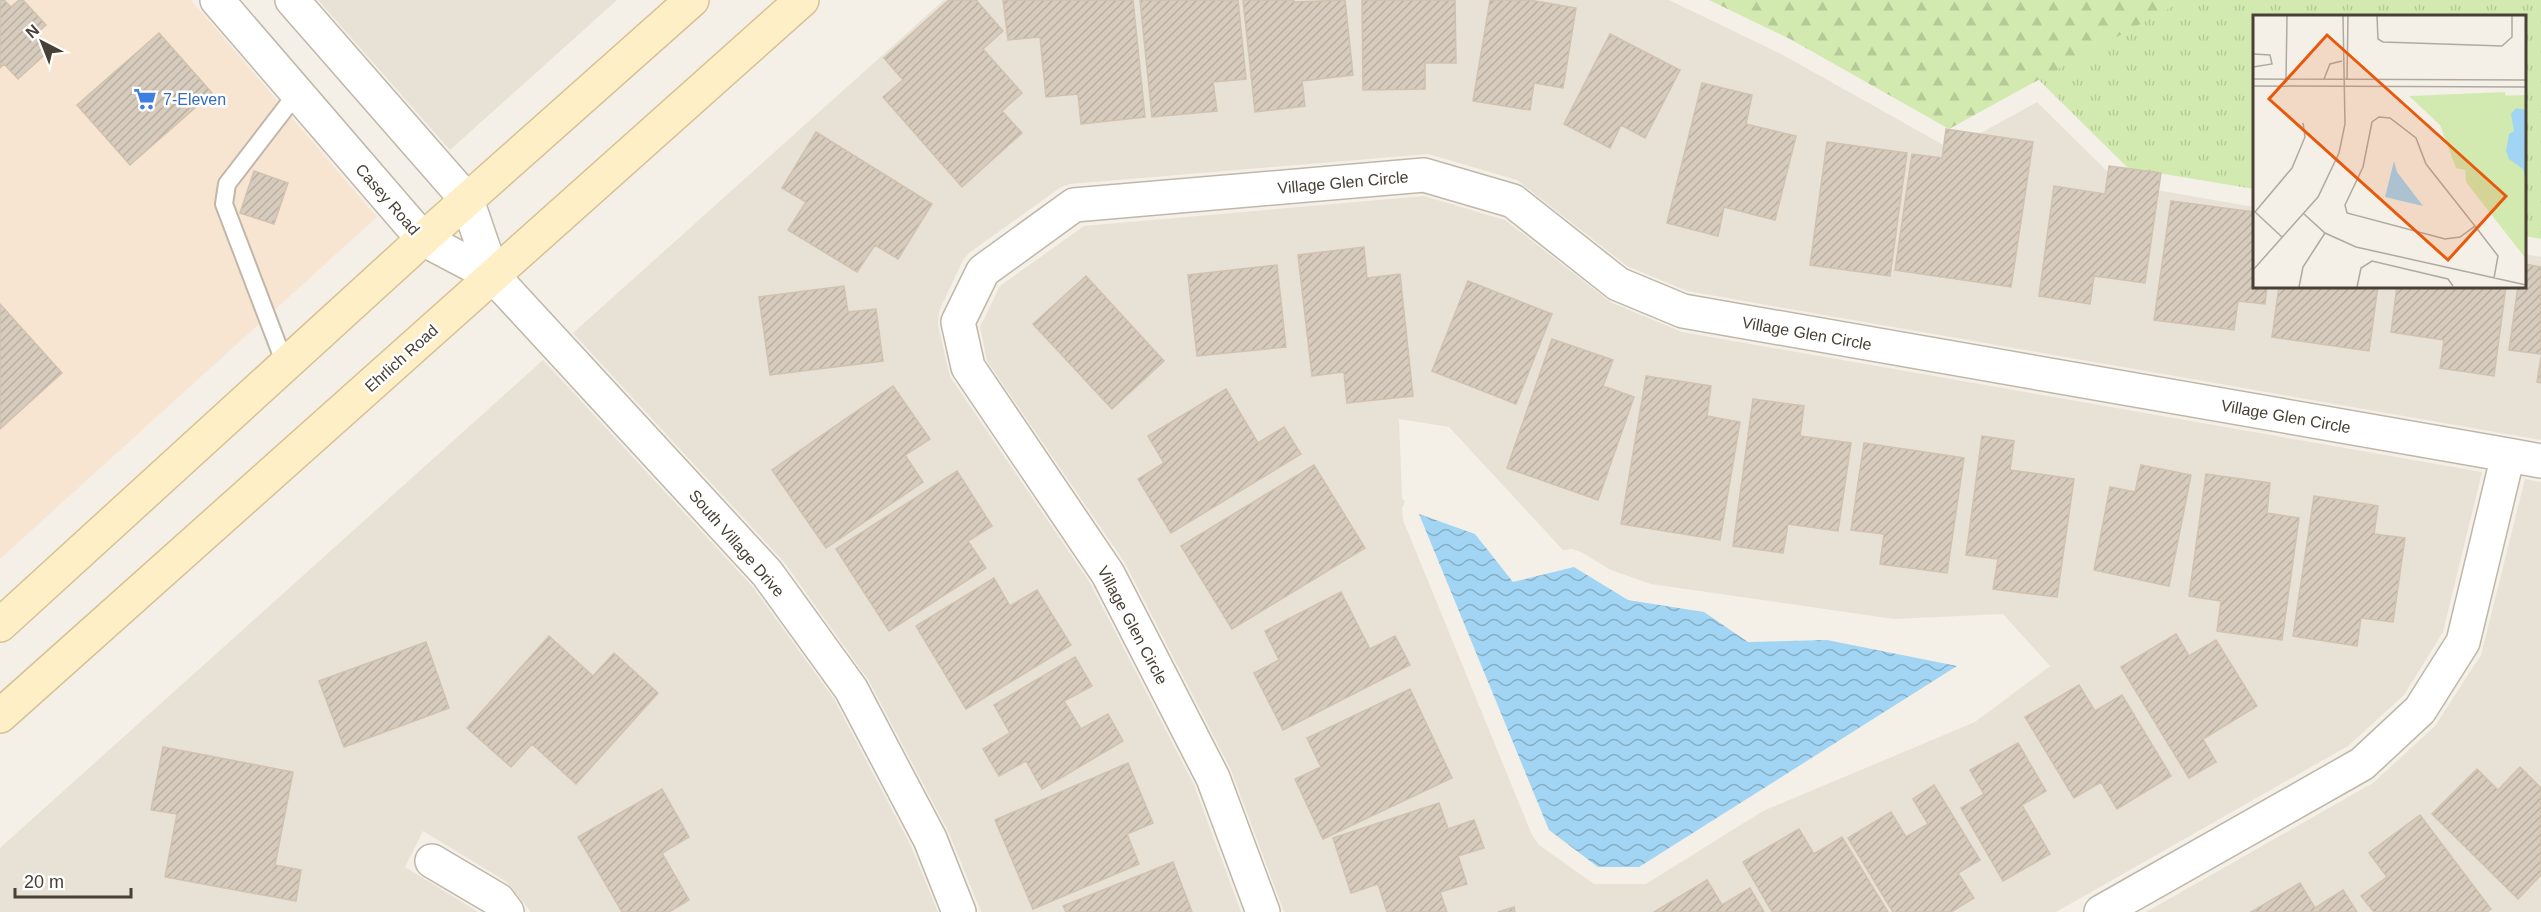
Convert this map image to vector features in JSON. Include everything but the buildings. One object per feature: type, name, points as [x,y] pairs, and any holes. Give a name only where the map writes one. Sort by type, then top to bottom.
[{"type":"main road","points":[[0,625],[423,239],[692,0]]},
{"type":"main road","name":"Ehrlich Road","points":[[0,716],[802,0]]},
{"type":"street","name":"Casey Road","points":[[217,0],[423,239],[493,276]]},
{"type":"street","points":[[292,0],[467,200],[493,276]]},
{"type":"street","name":"Village Glen Circle","points":[[1263,912],[1213,778],[1108,574],[968,367],[958,322],[982,271],[1074,205],[1424,175],[1513,201],[1618,284],[1683,311],[2541,461]]},
{"type":"street","name":"South Village Drive","points":[[493,276],[774,583],[851,689],[930,839],[959,912]]},
{"type":"street","points":[[2101,912],[2362,764],[2420,710],[2463,642],[2508,455]]},
{"type":"street","points":[[432,861],[498,900],[507,912]]},
{"type":"lane","points":[[285,364],[224,204],[227,184],[297,93]]},
{"type":"shaded area","points":[[0,0],[191,0],[377,217],[0,559]]},
{"type":"shaded area","points":[[318,0],[617,0],[450,150]]},
{"type":"shaded area","points":[[944,0],[1669,0],[1783,55],[1947,147],[1959,145],[2037,102],[2116,180],[2128,185],[2253,207],[2253,288],[2526,288],[2526,254],[2541,257],[2541,440],[1687,291],[1627,266],[1517,180],[1428,154],[1070,184],[1061,187],[969,253],[963,260],[939,311],[938,324],[948,369],[951,378],[1090,583],[1194,785],[1241,912],[981,912],[949,833],[869,681],[784,562],[573,333]]},
{"type":"shaded area","points":[[1424,196],[1505,220],[1612,303],[1682,332],[2482,472],[2443,632],[2404,695],[2348,746],[2056,912],[1284,912],[1231,770],[1125,563],[987,361],[980,327],[1000,286],[1084,226]],"holes":[[[1399,419],[1449,427],[1563,550],[1572,549],[1581,552],[1611,570],[1651,584],[1894,619],[2003,614],[2050,666],[1975,722],[1763,811],[1646,884],[1594,884],[1539,845],[1532,835],[1403,520],[1402,508],[1405,502],[1402,498]]]},
{"type":"shaded area","points":[[543,360],[752,586],[834,699],[911,846],[938,912],[531,912],[507,882],[423,831],[405,867],[478,912],[0,912],[0,848]]},
{"type":"shaded area","points":[[2525,479],[2541,482],[2541,912],[2146,912],[2373,783],[2435,726],[2481,655]]},
{"type":"green space","points":[[1709,0],[2172,0],[2175,5],[1949,129],[1790,39]]},
{"type":"green space","points":[[1958,0],[2541,0],[2541,239],[2526,236],[2526,15],[2253,15],[2253,189],[2128,168]]},
{"type":"water","points":[[1419,514],[1475,534],[1513,582],[1574,567],[1628,600],[1704,612],[1748,642],[1827,640],[1957,666],[1639,867],[1598,867],[1549,830]]},
{"type":"place","name":"7-Eleven","points":[[145,99]]}]
